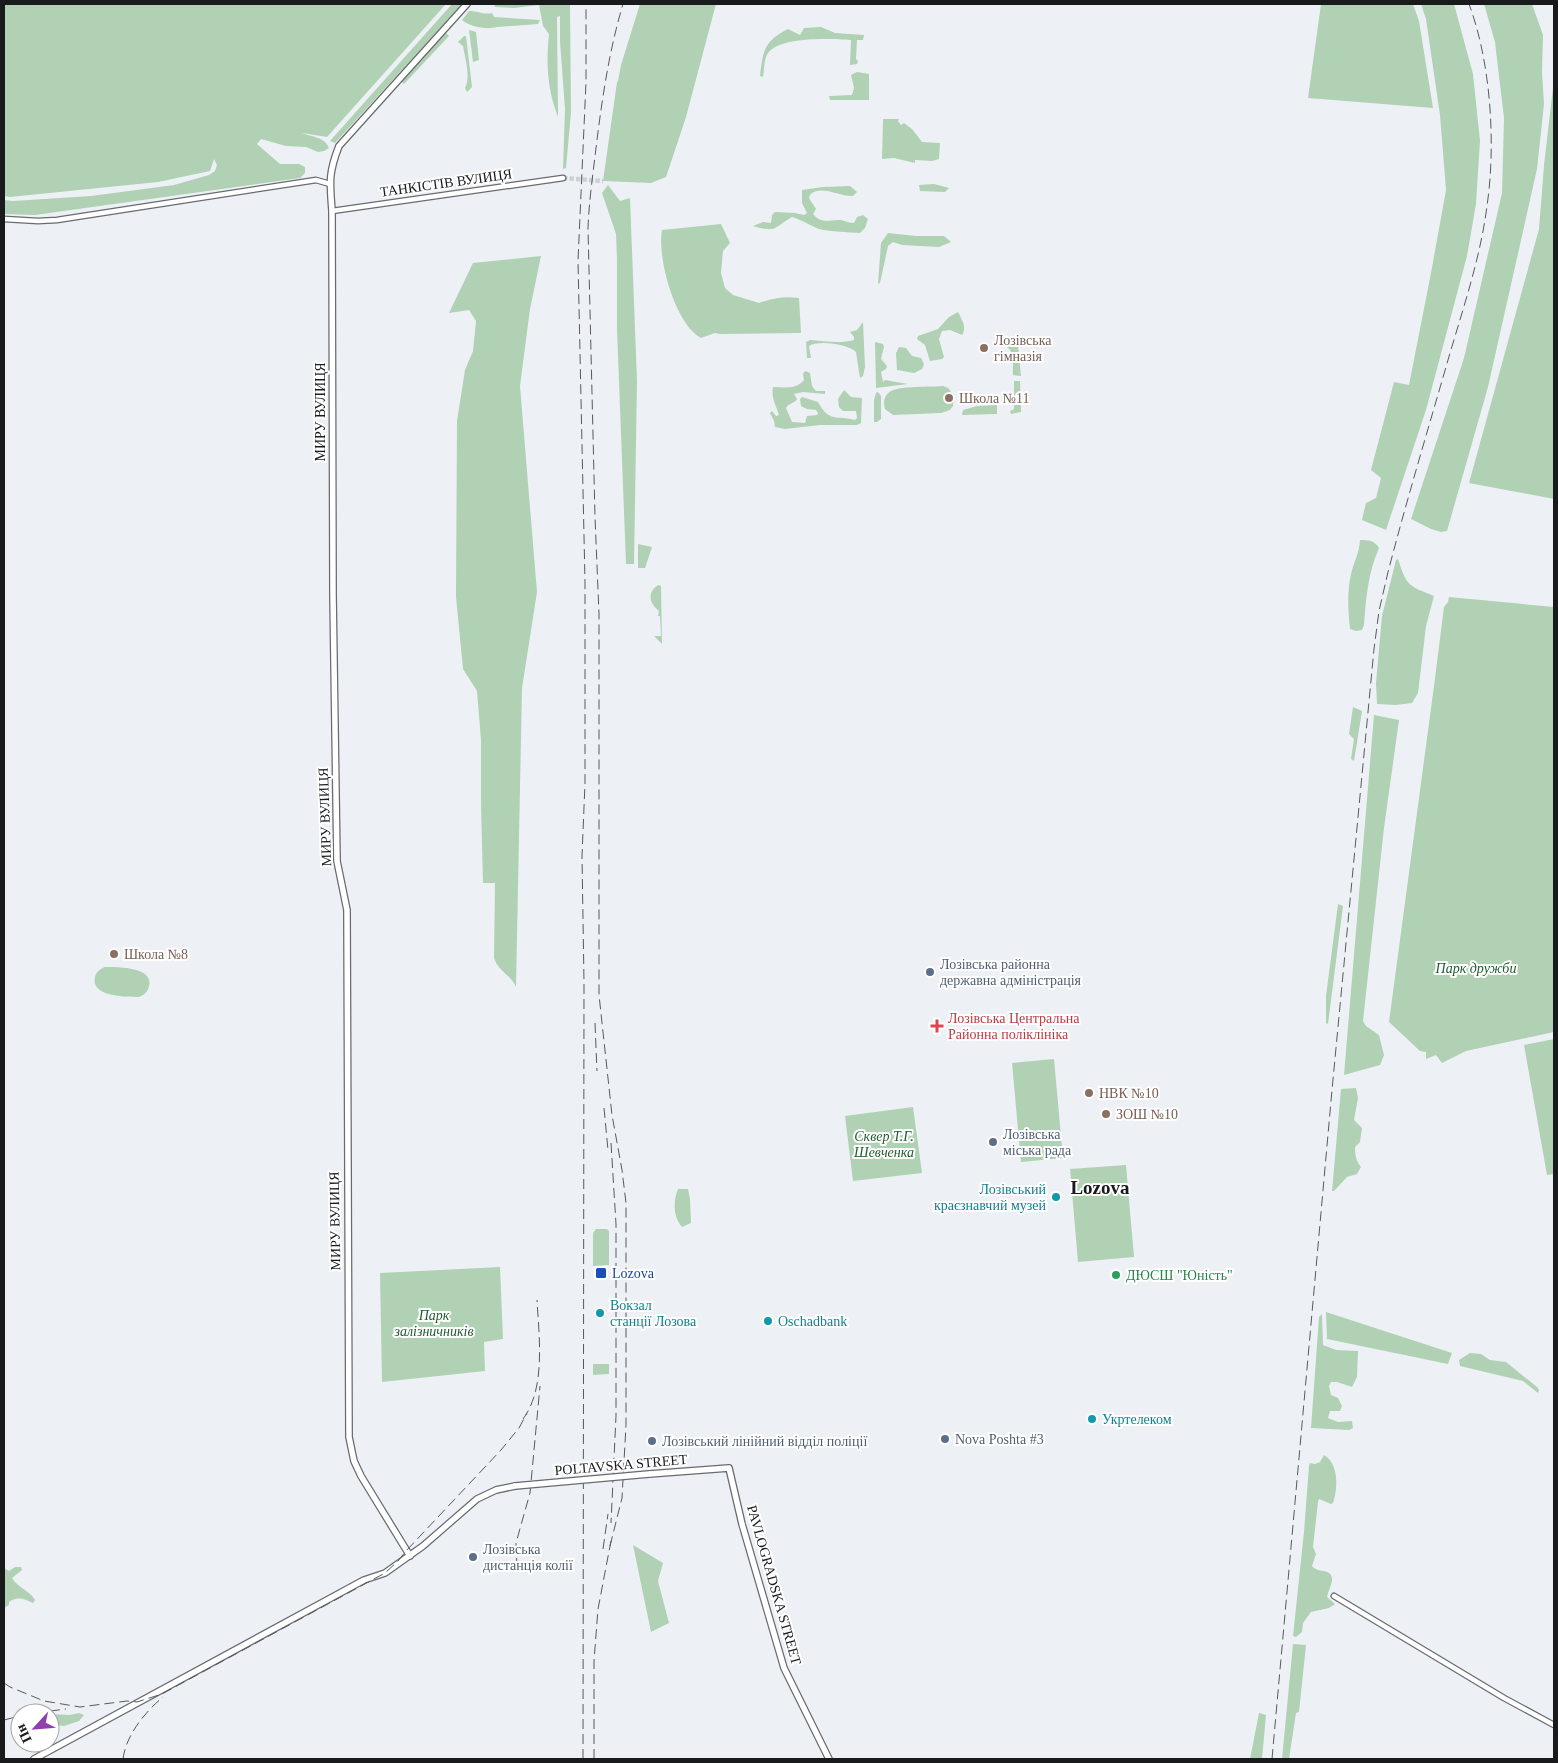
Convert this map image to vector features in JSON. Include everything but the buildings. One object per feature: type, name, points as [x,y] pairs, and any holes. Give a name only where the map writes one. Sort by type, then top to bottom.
[{"type":"main road","name":"МИРУ ВУЛИЦЯ","points":[[410,1556],[361,1476],[354,1461],[349,1437],[347,910],[337,862],[333,595],[332,211],[330,184],[331,168],[339,146],[467,4]]},
{"type":"main road","name":"POLTAVSKA STREET","points":[[34,1759],[356,1584],[385,1573],[423,1546],[476,1499],[496,1490],[515,1486],[729,1468]]},
{"type":"main road","name":"PAVLOGRADSKA STREET","points":[[729,1468],[742,1524],[784,1668],[829,1759]]},
{"type":"street","name":"ТАНКІСТІВ ВУЛИЦЯ","points":[[332,211],[563,178]]},
{"type":"street","points":[[4,219],[38,222],[57,220],[307,181],[316,180],[330,184]]},
{"type":"street","points":[[1334,1596],[1504,1698],[1554,1725]]},
{"type":"green space","points":[[4,4],[446,4],[327,137],[302,133],[321,139],[329,148],[318,152],[306,147],[286,146],[261,139],[257,144],[280,164],[299,164],[305,167],[305,173],[300,178],[35,215],[4,214],[4,200],[91,196],[174,185],[209,175],[215,171],[217,165],[214,159],[210,171],[158,182],[10,197],[4,196]]},
{"type":"green space","points":[[452,4],[462,4],[335,143],[330,141]]},
{"type":"green space","points":[[494,4],[570,4],[571,112],[566,168],[563,169],[565,109],[560,16],[557,17],[558,117],[548,76],[549,34],[543,26],[539,5],[514,8],[495,7]]},
{"type":"green space","points":[[640,4],[716,4],[686,117],[666,177],[651,183],[603,181],[617,82]]},
{"type":"green space","points":[[1321,4],[1413,4],[1419,21],[1433,108],[1308,98]]},
{"type":"green space","points":[[1421,4],[1454,4],[1473,74],[1480,141],[1476,204],[1467,256],[1426,410],[1386,530],[1362,520],[1366,503],[1376,498],[1381,478],[1371,470],[1394,382],[1409,385],[1446,190],[1440,115],[1426,19]]},
{"type":"green space","points":[[1484,4],[1532,4],[1543,35],[1542,72],[1544,104],[1537,169],[1488,387],[1447,531],[1441,532],[1411,519],[1464,358],[1502,193],[1504,118],[1495,42]]},
{"type":"green space","points":[[469,11],[486,14],[492,13],[494,17],[540,20],[538,24],[484,28],[474,26],[462,20]]},
{"type":"green space","points":[[821,27],[835,33],[864,35],[863,40],[857,40],[857,64],[850,65],[851,40],[804,40],[780,45],[771,50],[766,57],[763,77],[760,76],[766,48],[780,33],[788,29],[800,35],[804,28]]},
{"type":"green space","points":[[469,30],[476,32],[479,60],[473,62]]},
{"type":"green space","points":[[446,33],[449,36],[404,84],[401,81]]},
{"type":"green space","points":[[466,36],[472,87],[467,92],[465,88],[468,73],[463,46],[458,42]]},
{"type":"green space","points":[[857,72],[869,74],[869,100],[830,100],[829,96],[852,95],[854,88],[851,75]]},
{"type":"green space","points":[[1554,79],[1554,499],[1469,483],[1539,229]]},
{"type":"green space","points":[[883,119],[899,119],[898,121],[901,125],[904,123],[912,129],[922,142],[940,143],[939,159],[932,161],[915,160],[915,163],[894,158],[882,159]]},
{"type":"green space","points":[[934,184],[949,188],[945,192],[920,191],[919,185]]},
{"type":"green space","points":[[608,185],[620,201],[630,198],[637,381],[634,564],[626,564],[617,329],[616,234],[602,193]]},
{"type":"green space","points":[[850,186],[857,192],[853,196],[819,191],[814,192],[809,198],[816,209],[813,214],[826,221],[841,220],[854,223],[857,217],[863,215],[868,219],[865,228],[860,233],[819,229],[792,217],[778,227],[771,229],[753,226],[763,222],[771,223],[772,215],[775,212],[804,215],[807,213],[802,203],[802,190]]},
{"type":"green space","points":[[721,224],[730,243],[723,251],[721,273],[725,288],[733,295],[759,303],[779,298],[799,298],[801,333],[715,333],[701,338],[683,319],[665,273],[662,257],[662,230]]},
{"type":"green space","points":[[888,233],[944,236],[951,242],[939,247],[902,245],[893,242],[888,246],[880,283],[878,284],[881,243]]},
{"type":"green space","points":[[541,256],[530,309],[520,386],[537,592],[522,688],[516,987],[498,966],[494,958],[495,883],[483,883],[481,740],[477,691],[463,669],[456,597],[457,421],[465,370],[473,351],[476,321],[469,310],[449,313],[473,263]]},
{"type":"green space","points":[[958,312],[964,326],[962,335],[950,330],[942,331],[939,339],[944,357],[930,361],[925,345],[917,339],[918,336],[938,329],[949,317]]},
{"type":"green space","points":[[863,322],[865,367],[863,376],[860,378],[856,352],[847,347],[826,343],[813,344],[809,346],[811,358],[807,358],[806,342],[810,340],[838,342],[854,340],[850,332],[857,330]]},
{"type":"green space","points":[[875,342],[883,344],[884,347],[881,359],[887,366],[881,372],[883,382],[885,380],[908,384],[876,388]]},
{"type":"green space","points":[[1008,342],[1018,346],[1021,376],[1013,375],[1013,356],[1007,347]]},
{"type":"green space","points":[[899,347],[906,348],[912,356],[921,358],[924,364],[922,369],[914,373],[897,370],[896,353]]},
{"type":"green space","points":[[805,371],[810,373],[812,386],[816,391],[825,391],[825,394],[803,392],[794,394],[797,399],[786,408],[792,422],[805,423],[807,416],[817,415],[818,413],[816,410],[801,406],[800,399],[802,397],[818,402],[822,409],[830,416],[855,420],[857,418],[856,411],[843,411],[839,407],[838,399],[844,390],[851,397],[862,398],[861,423],[857,425],[820,425],[785,429],[775,427],[770,413],[772,411],[776,416],[779,415],[773,398],[773,387],[790,387],[801,383],[804,380],[803,374]]},
{"type":"green space","points":[[1014,381],[1020,381],[1021,412],[1011,414],[1010,411],[1014,409]]},
{"type":"green space","points":[[943,386],[948,388],[954,396],[953,406],[950,410],[941,413],[893,415],[885,409],[885,397],[895,389]]},
{"type":"green space","points":[[878,392],[881,396],[881,419],[874,422],[874,400]]},
{"type":"green space","points":[[997,405],[997,414],[962,415],[963,410],[977,406]]},
{"type":"green space","points":[[1360,540],[1371,541],[1379,548],[1370,576],[1364,625],[1362,630],[1356,631],[1350,629],[1348,594]]},
{"type":"green space","points":[[638,544],[652,547],[645,568],[638,568]]},
{"type":"green space","points":[[1398,559],[1409,584],[1434,596],[1426,626],[1418,693],[1412,703],[1396,705],[1377,704],[1376,683],[1382,616],[1396,560]]},
{"type":"green space","points":[[658,585],[661,586],[662,644],[654,636],[661,636],[660,616],[658,616],[659,611],[651,601],[652,591]]},
{"type":"green space","name":"Парк дружби","points":[[1449,597],[1554,607],[1554,1032],[1466,1051],[1442,1063],[1436,1055],[1426,1059],[1426,1052],[1420,1051],[1389,1022],[1444,607]]},
{"type":"green space","points":[[1353,707],[1362,711],[1354,761],[1351,759],[1354,739],[1349,734]]},
{"type":"green space","points":[[1374,715],[1399,720],[1384,828],[1363,1021],[1366,1026],[1379,1035],[1384,1055],[1380,1065],[1344,1075]]},
{"type":"green space","points":[[1338,904],[1343,906],[1328,1024],[1326,1023],[1326,996]]},
{"type":"green space","points":[[105,967],[134,969],[141,972],[149,980],[148,990],[139,997],[110,995],[103,992],[95,984],[95,977],[98,971]]},
{"type":"green space","points":[[1554,1039],[1554,1174],[1547,1175],[1524,1045]]},
{"type":"green space","points":[[1054,1059],[1063,1158],[1021,1162],[1012,1063]]},
{"type":"green space","points":[[1356,1088],[1358,1098],[1354,1120],[1362,1128],[1360,1142],[1355,1147],[1355,1150],[1361,1167],[1357,1174],[1347,1177],[1332,1191],[1341,1089]]},
{"type":"green space","name":"Сквер Т.Г. Шевченка","points":[[913,1107],[922,1173],[853,1181],[845,1116]]},
{"type":"green space","points":[[1126,1165],[1134,1257],[1078,1262],[1070,1169]]},
{"type":"green space","points":[[678,1189],[688,1189],[690,1199],[691,1223],[682,1227],[677,1219],[675,1209]]},
{"type":"green space","points":[[596,1229],[607,1229],[609,1231],[609,1265],[593,1266],[593,1233]]},
{"type":"green space","name":"Парк залізничників","points":[[500,1267],[503,1339],[484,1342],[485,1371],[382,1382],[380,1273]]},
{"type":"green space","points":[[1326,1312],[1452,1353],[1448,1364],[1327,1339]]},
{"type":"green space","points":[[1322,1314],[1323,1345],[1336,1350],[1358,1351],[1357,1377],[1352,1387],[1337,1382],[1331,1382],[1329,1386],[1331,1395],[1338,1398],[1342,1406],[1340,1411],[1330,1411],[1328,1418],[1338,1422],[1352,1421],[1353,1428],[1349,1430],[1311,1428],[1319,1317]]},
{"type":"green space","points":[[1470,1353],[1481,1354],[1490,1360],[1506,1362],[1537,1387],[1538,1393],[1523,1381],[1460,1366],[1459,1360]]},
{"type":"green space","points":[[593,1364],[609,1364],[609,1374],[593,1375]]},
{"type":"green space","points":[[1324,1455],[1329,1459],[1335,1470],[1336,1490],[1333,1503],[1331,1504],[1319,1499],[1318,1502],[1313,1547],[1316,1554],[1312,1566],[1318,1570],[1328,1572],[1332,1577],[1327,1597],[1335,1604],[1329,1608],[1311,1612],[1303,1623],[1302,1632],[1296,1637],[1293,1636],[1309,1466],[1310,1463],[1320,1462]]},
{"type":"green space","points":[[633,1545],[663,1563],[658,1581],[669,1623],[651,1632]]},
{"type":"green space","points":[[15,1567],[21,1567],[22,1570],[12,1578],[35,1600],[33,1603],[24,1599],[15,1599],[4,1608],[4,1568],[9,1571]]},
{"type":"green space","points":[[1293,1644],[1306,1645],[1299,1712],[1296,1713],[1289,1759],[1282,1759]]},
{"type":"green space","points":[[79,1713],[84,1715],[79,1721],[60,1725],[60,1714]]},
{"type":"green space","points":[[1259,1713],[1266,1715],[1262,1759],[1250,1759]]},
{"type":"tunnel","points":[[563,178],[603,181]]},
{"type":"railway","points":[[583,1759],[584,982],[582,856],[585,783],[585,582],[578,261],[586,82],[586,4]]},
{"type":"railway","points":[[610,1546],[622,1498],[626,1425],[626,1203],[612,1115],[599,995],[599,614],[588,228],[603,93],[623,4]]},
{"type":"railway","points":[[1272,1759],[1332,1090],[1379,611],[1402,521],[1470,287],[1484,227],[1490,182],[1491,130],[1487,77],[1469,4]]},
{"type":"railway","points":[[595,1023],[597,1071]]},
{"type":"railway","points":[[604,1108],[608,1150]]},
{"type":"railway","points":[[611,1143],[616,1224],[616,1416],[611,1523]]},
{"type":"railway","points":[[523,1419],[530,1407],[538,1377],[540,1346],[537,1300]]},
{"type":"railway","points":[[517,1568],[516,1543],[530,1493],[540,1386]]},
{"type":"railway","points":[[4,1683],[44,1701],[80,1707],[127,1701],[137,1702],[162,1694],[385,1573],[501,1450],[519,1428],[527,1413]]},
{"type":"railway","points":[[603,1549],[608,1514]]},
{"type":"railway","points":[[594,1759],[594,1661],[598,1609],[611,1541]]},
{"type":"railway","points":[[123,1759],[128,1741],[137,1725],[163,1697]]},
{"type":"railway","points":[[60,1710],[66,1709]]},
{"type":"railway","points":[[4,1720],[10,1718]]},
{"type":"place","name":"Лозівська гімназія","points":[[984,348]]},
{"type":"place","name":"Школа №11","points":[[949,398]]},
{"type":"place","name":"Школа №8","points":[[114,954]]},
{"type":"place","name":"Лозівська районна державна адміністрація","points":[[930,972]]},
{"type":"place","name":"Лозівська Центральна Районна поліклініка","points":[[937,1026]]},
{"type":"place","name":"НВК №10","points":[[1089,1093]]},
{"type":"place","name":"ЗОШ №10","points":[[1106,1114]]},
{"type":"place","name":"Лозівська міська рада","points":[[993,1142]]},
{"type":"place","name":"Лозівський краєзнавчий музей","points":[[1056,1197]]},
{"type":"place","name":"Lozova","points":[[601,1273]]},
{"type":"place","name":"ДЮСШ \"Юність\"","points":[[1116,1275]]},
{"type":"place","name":"Вокзал станції Лозова","points":[[600,1313]]},
{"type":"place","name":"Oschadbank","points":[[768,1321]]},
{"type":"place","name":"Укртелеком","points":[[1092,1419]]},
{"type":"place","name":"Nova Poshta #3","points":[[945,1439]]},
{"type":"place","name":"Лозівський лінійний відділ поліції","points":[[652,1441]]},
{"type":"place","name":"Лозівська дистанція колії","points":[[473,1557]]},
{"type":"district","name":"Lozova","points":[[1100,1187]]}]
